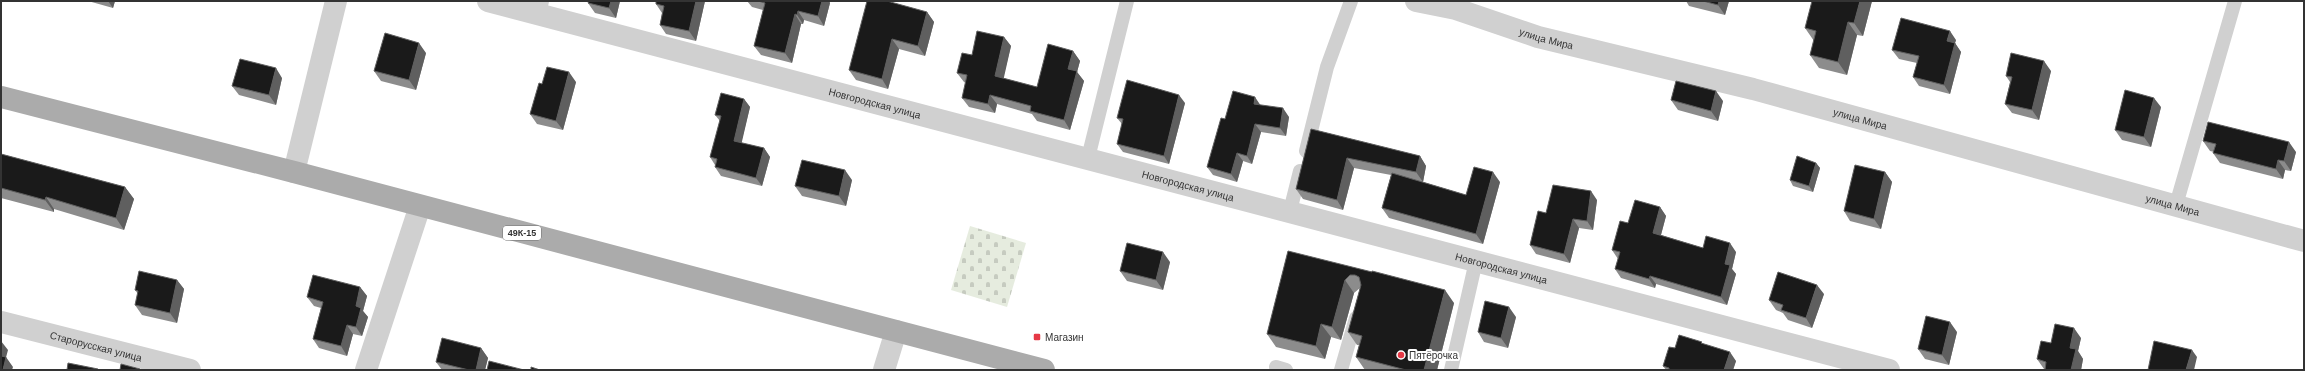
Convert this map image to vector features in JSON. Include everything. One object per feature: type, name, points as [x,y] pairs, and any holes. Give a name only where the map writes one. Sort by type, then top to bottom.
[{"type":"main road","name":"49К-15","points":[[1,97],[294,172],[1044,370]]},
{"type":"street","points":[[294,172],[336,1]]},
{"type":"street","name":"Новгородская улица","points":[[488,1],[540,8],[1088,158],[1888,370]]},
{"type":"street","name":"улица Мира","points":[[1416,1],[1456,9],[1538,37],[1754,89],[2304,241]]},
{"type":"street","points":[[366,370],[420,206]]},
{"type":"street","name":"Старорусская улица","points":[[1,322],[190,370]]},
{"type":"street","points":[[884,370],[896,331]]},
{"type":"lane","points":[[1088,158],[1127,1]]},
{"type":"lane","points":[[1290,212],[1327,67],[1351,1]]},
{"type":"lane","points":[[2176,205],[2235,1]]},
{"type":"lane","points":[[1451,370],[1476,261]]},
{"type":"lane","points":[[1341,370],[1360,303]]},
{"type":"green space","points":[[970,226],[1026,243],[1007,307],[951,290]]},
{"type":"building","points":[[589,1],[611,1],[609,8],[588,3]]},
{"type":"building","points":[[656,1],[696,1],[689,31],[660,25],[664,6],[656,4]]},
{"type":"building","points":[[758,1],[822,1],[818,16],[798,11],[797,15],[795,14],[785,53],[754,46],[765,3]]},
{"type":"building","points":[[867,1],[887,1],[927,12],[918,46],[892,39],[882,79],[849,70]]},
{"type":"building","points":[[1703,1],[1719,1],[1718,5]]},
{"type":"building","points":[[1812,1],[1860,1],[1854,23],[1848,22],[1838,62],[1810,55],[1816,31],[1805,28]]},
{"type":"building","points":[[1901,18],[1950,31],[1947,41],[1955,43],[1944,85],[1913,77],[1919,56],[1892,50]]},
{"type":"building","points":[[977,31],[1004,37],[995,76],[1037,87],[1048,44],[1073,51],[1068,69],[1077,71],[1064,120],[1030,111],[1031,106],[990,95],[988,104],[962,98],[967,75],[957,73],[962,53],[972,55]]},
{"type":"building","points":[[385,33],[419,43],[409,80],[374,71]]},
{"type":"building","points":[[2011,53],[2044,61],[2032,110],[2005,104],[2012,77],[2006,76]]},
{"type":"building","points":[[240,59],[276,68],[269,95],[232,86]]},
{"type":"building","points":[[547,67],[569,72],[556,121],[530,114],[539,83],[542,84]]},
{"type":"building","points":[[1127,80],[1179,95],[1164,156],[1117,144],[1123,119],[1117,118]]},
{"type":"building","points":[[1676,81],[1716,91],[1711,111],[1671,100]]},
{"type":"building","points":[[2125,90],[2154,98],[2144,137],[2115,130]]},
{"type":"building","points":[[1233,91],[1255,97],[1254,104],[1283,108],[1280,128],[1255,124],[1247,156],[1237,153],[1231,174],[1207,167],[1221,118],[1225,119]]},
{"type":"building","points":[[721,93],[744,99],[734,141],[764,148],[756,178],[715,167],[717,159],[710,157],[721,116],[715,115]]},
{"type":"building","points":[[2208,122],[2289,142],[2284,161],[2278,160],[2276,169],[2213,153],[2216,144],[2203,141]]},
{"type":"building","points":[[1311,129],[1420,156],[1416,172],[1347,158],[1337,200],[1296,189]]},
{"type":"building","points":[[1,154],[125,187],[116,218],[46,197],[45,200],[1,188]]},
{"type":"building","points":[[1797,156],[1816,163],[1809,186],[1790,180]]},
{"type":"building","points":[[802,160],[845,170],[839,196],[795,186]]},
{"type":"building","points":[[1855,165],[1885,172],[1874,219],[1844,211]]},
{"type":"building","points":[[1474,167],[1493,172],[1476,234],[1382,208],[1392,173],[1466,195]]},
{"type":"building","points":[[1553,185],[1591,191],[1587,221],[1573,219],[1564,254],[1530,245],[1538,211],[1546,213]]},
{"type":"building","points":[[1635,200],[1660,207],[1653,233],[1703,248],[1706,236],[1730,243],[1725,264],[1730,265],[1721,297],[1650,276],[1649,279],[1615,269],[1620,252],[1612,250],[1620,221],[1628,223]]},
{"type":"building","points":[[1127,243],[1163,252],[1156,280],[1120,271]]},
{"type":"building","points":[[1288,251],[1445,290],[1424,370],[1406,370],[1356,357],[1362,336],[1348,332],[1361,285],[1359,277],[1355,275],[1350,275],[1345,280],[1332,327],[1321,324],[1316,346],[1267,334]]},
{"type":"building","points":[[139,271],[177,280],[170,313],[135,305],[138,291],[135,290]]},
{"type":"building","points":[[1778,272],[1817,285],[1806,318],[1781,310],[1783,305],[1769,300]]},
{"type":"building","points":[[313,275],[360,287],[356,306],[361,308],[356,327],[347,325],[341,346],[313,339],[323,302],[307,297]]},
{"type":"building","points":[[1485,301],[1509,307],[1501,338],[1478,332]]},
{"type":"building","points":[[1926,316],[1950,322],[1942,355],[1918,349]]},
{"type":"building","points":[[2055,324],[2074,328],[2070,348],[2076,349],[2071,370],[2045,370],[2046,362],[2037,359],[2041,341],[2051,343]]},
{"type":"building","points":[[1679,335],[1730,352],[1724,370],[1669,370],[1669,368],[1663,366],[1669,347],[1675,348]]},
{"type":"building","points":[[442,338],[481,348],[476,370],[469,370],[436,362]]},
{"type":"building","points":[[2154,341],[2192,350],[2186,370],[2148,370]]},
{"type":"building","points":[[1,356],[6,357],[3,370],[1,370]]},
{"type":"building","points":[[489,361],[524,370],[487,370]]},
{"type":"building","points":[[68,363],[98,369],[67,370]]},
{"type":"building","points":[[121,364],[140,369],[140,370],[120,370]]},
{"type":"building","points":[[531,367],[540,370],[531,370]]},
{"type":"place","name":"Магазин","points":[[1037,337]]},
{"type":"place","name":"Пятёрочка","points":[[1401,355]]}]
